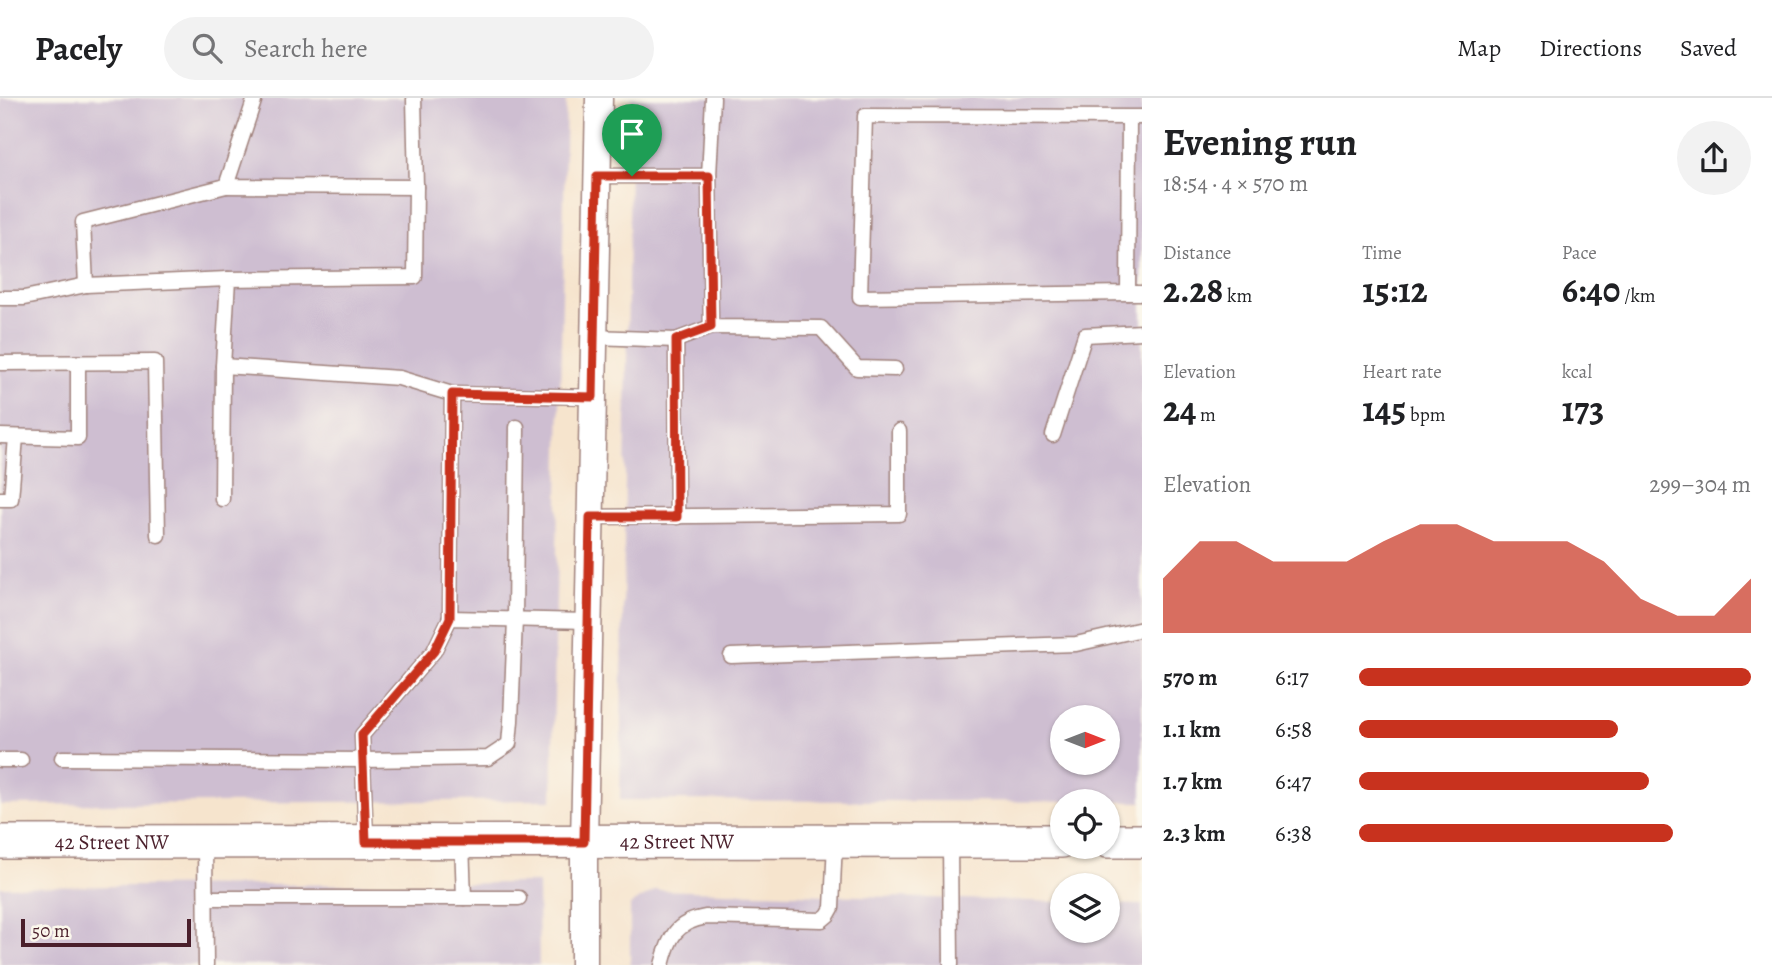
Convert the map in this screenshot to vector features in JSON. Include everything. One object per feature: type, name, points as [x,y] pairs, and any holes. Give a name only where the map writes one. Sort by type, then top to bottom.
[{"type":"street","points":[[584,965],[584,842],[599,98]]},
{"type":"street","name":"42 Street NW","points":[[0,842],[1050,841]]},
{"type":"street","points":[[1120,841],[1142,841]]},
{"type":"lane","points":[[226,186],[255,98]]},
{"type":"lane","points":[[0,298],[24,298],[86,285],[228,279],[415,277],[414,98]]},
{"type":"lane","points":[[711,327],[709,176],[713,98]]},
{"type":"lane","points":[[865,116],[1135,117],[1135,293],[860,297],[865,116]]},
{"type":"lane","points":[[597,176],[709,176]]},
{"type":"lane","points":[[86,285],[83,222],[226,186],[416,187]]},
{"type":"lane","points":[[222,499],[223,366],[228,279]]},
{"type":"lane","points":[[594,337],[676,340],[711,327],[821,328],[857,369],[895,369]]},
{"type":"lane","points":[[1053,435],[1085,335],[1142,332]]},
{"type":"lane","points":[[676,340],[677,517]]},
{"type":"lane","points":[[0,363],[155,362],[158,535]]},
{"type":"lane","points":[[0,436],[78,438],[78,363]]},
{"type":"lane","points":[[223,366],[400,378],[452,394],[593,397]]},
{"type":"lane","points":[[366,842],[362,735],[434,651],[450,618],[452,394]]},
{"type":"lane","points":[[62,758],[488,758],[509,744],[515,619],[517,427]]},
{"type":"lane","points":[[590,517],[899,514],[899,431]]},
{"type":"lane","points":[[0,499],[12,499],[16,437]]},
{"type":"lane","points":[[450,618],[588,621]]},
{"type":"lane","points":[[732,656],[1076,644],[1142,629]]},
{"type":"lane","points":[[0,760],[21,760]]},
{"type":"lane","points":[[662,965],[673,937],[682,925],[692,919],[706,917],[822,920],[832,908],[835,841]]},
{"type":"lane","points":[[950,841],[951,965]]},
{"type":"lane","points":[[462,842],[464,898]]},
{"type":"lane","points":[[205,843],[206,965]]},
{"type":"lane","points":[[206,898],[519,898]]},
{"type":"shaded area","points":[[0,98],[566,98],[552,800],[0,805]]},
{"type":"shaded area","points":[[631,98],[1142,98],[1142,802],[1120,802],[1120,789],[1050,789],[1050,802],[620,800]]},
{"type":"shaded area","points":[[538,883],[539,965],[0,965],[0,887]]},
{"type":"shaded area","points":[[656,890],[1050,902],[1050,943],[1120,943],[1120,904],[1142,905],[1142,965],[630,965],[630,905]]},
{"type":"route","points":[[597,176],[632,176],[709,176],[711,327],[676,340],[677,517],[590,517],[584,842],[366,842],[362,735],[434,651],[450,618],[452,394],[593,397],[597,176]]}]
